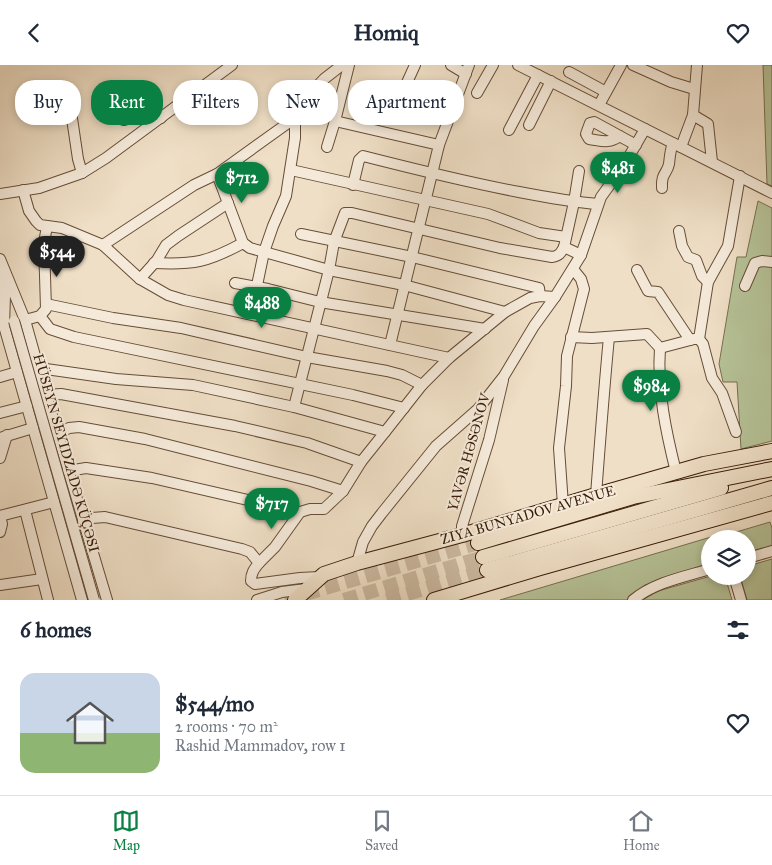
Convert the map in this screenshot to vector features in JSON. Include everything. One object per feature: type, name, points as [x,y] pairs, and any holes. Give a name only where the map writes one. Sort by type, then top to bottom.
[{"type":"main road","name":"ZIYA BUNYADOV AVENUE","points":[[295,600],[319,577],[331,571],[462,535],[676,472],[772,451]]},
{"type":"main road","points":[[633,497],[772,456]]},
{"type":"main road","name":"ZIYA BUNYADOV AVENUE","points":[[478,543],[633,497],[772,471]]},
{"type":"main road","name":"ZIYA BUNYADOV AVENUE","points":[[772,471],[485,564],[772,488]]},
{"type":"main road","points":[[443,599],[772,503]]},
{"type":"street","points":[[163,117],[232,65]]},
{"type":"street","points":[[323,80],[342,65]]},
{"type":"street","points":[[338,110],[350,65]]},
{"type":"street","points":[[408,80],[415,65]]},
{"type":"street","points":[[390,345],[439,145],[467,69],[451,65]]},
{"type":"street","points":[[477,93],[492,65]]},
{"type":"street","points":[[518,65],[534,71],[772,193]]},
{"type":"street","points":[[599,105],[621,65]]},
{"type":"street","points":[[633,65],[671,82],[694,89]]},
{"type":"street","points":[[662,188],[662,176],[668,167],[669,152],[677,145],[693,115],[696,65]]},
{"type":"street","points":[[562,87],[571,68],[606,92]]},
{"type":"street","points":[[509,130],[534,71]]},
{"type":"street","points":[[529,125],[551,81]]},
{"type":"street","points":[[693,115],[708,124],[712,162]]},
{"type":"street","points":[[338,122],[439,145]]},
{"type":"street","points":[[73,125],[82,173]]},
{"type":"street","points":[[0,194],[56,183],[82,173],[151,125]]},
{"type":"street","points":[[102,245],[194,185],[217,174],[285,125]]},
{"type":"street","points":[[251,314],[264,252],[286,196],[296,137],[295,125]]},
{"type":"street","points":[[327,147],[334,125]]},
{"type":"street","points":[[357,563],[363,542],[372,526],[394,497],[436,446],[478,409],[504,376],[534,326],[555,297],[581,255],[589,236],[598,204],[645,129]]},
{"type":"street","points":[[620,136],[636,145]]},
{"type":"street","points":[[353,185],[359,160],[362,156],[431,174],[574,202],[598,204]]},
{"type":"street","points":[[291,170],[488,214],[565,242],[581,255]]},
{"type":"street","points":[[294,407],[329,270],[334,242],[343,216],[347,212],[500,248],[552,257],[560,253],[565,242],[579,171]]},
{"type":"street","points":[[217,174],[243,243],[250,248],[329,270],[404,285],[505,312]]},
{"type":"street","points":[[694,339],[708,282],[728,246],[740,177]]},
{"type":"street","points":[[23,190],[32,217],[40,225],[62,228],[102,245],[140,279],[168,295],[449,358]]},
{"type":"street","points":[[140,279],[166,245],[178,235],[228,203]]},
{"type":"street","points":[[26,320],[40,316],[46,309],[44,243],[47,227]]},
{"type":"street","points":[[679,231],[682,246],[688,257],[696,260],[702,276],[708,282]]},
{"type":"street","points":[[301,234],[412,257],[538,288],[540,296]]},
{"type":"street","points":[[154,263],[182,265],[205,261],[243,243]]},
{"type":"street","points":[[0,259],[26,320],[87,538],[107,600]]},
{"type":"street","points":[[0,259],[5,295],[4,342],[17,372],[82,600]]},
{"type":"street","name":"HÜSEYN SEYIDZADƏ KÜÇƏSI","points":[[0,259],[13,317],[94,600]]},
{"type":"street","points":[[744,286],[755,263],[762,261],[772,262]]},
{"type":"street","points":[[563,505],[559,448],[566,386],[567,356],[584,289],[581,279],[573,269]]},
{"type":"street","points":[[637,270],[648,291],[658,292],[694,339],[703,344],[712,378],[722,393],[736,432]]},
{"type":"street","points":[[235,283],[320,302],[486,329]]},
{"type":"street","points":[[319,577],[255,584],[251,577],[253,570],[275,547],[300,513],[310,509],[324,509],[343,491],[384,432],[422,385],[449,358],[505,312],[540,296],[555,297]]},
{"type":"street","points":[[46,304],[113,318],[181,328],[307,357],[388,371],[402,375],[422,385]]},
{"type":"street","points":[[40,316],[50,329],[74,337],[300,383],[404,408]]},
{"type":"street","points":[[571,337],[610,337],[647,334],[660,348],[661,397],[676,472]]},
{"type":"street","points":[[596,495],[597,463],[610,337]]},
{"type":"street","points":[[660,348],[694,339]]},
{"type":"street","points":[[39,368],[116,379],[193,385],[294,407],[384,432]]},
{"type":"street","points":[[0,377],[17,372]]},
{"type":"street","name":"YAVƏR HƏSƏNOV","points":[[462,535],[462,526],[494,420],[504,376]]},
{"type":"street","points":[[46,395],[61,394],[235,426],[307,443],[361,463]]},
{"type":"street","points":[[0,413],[27,406]]},
{"type":"street","points":[[478,409],[494,420]]},
{"type":"street","points":[[57,434],[69,428],[79,427],[145,439],[311,481],[343,491]]},
{"type":"street","points":[[0,458],[3,436],[33,428]]},
{"type":"street","points":[[68,471],[86,468],[152,478],[300,513]]},
{"type":"street","points":[[0,532],[2,524],[0,516],[54,502]]},
{"type":"street","points":[[25,510],[48,600]]},
{"type":"street","points":[[83,521],[106,517],[220,542],[250,552],[259,563]]},
{"type":"street","points":[[66,545],[73,557],[81,557],[88,551],[87,538]]},
{"type":"street","points":[[756,556],[772,551]]},
{"type":"street","points":[[633,600],[646,590],[657,585],[701,572]]},
{"type":"street","points":[[0,585],[42,579]]},
{"type":"street","points":[[736,585],[740,600]]},
{"type":"street","points":[[257,600],[282,592],[306,589]]},
{"type":"green space","points":[[763,65],[772,65],[772,186],[767,184]]},
{"type":"green space","points":[[758,201],[772,208],[772,441],[741,449],[737,382],[723,382],[719,364],[737,257],[746,257]]},
{"type":"green space","points":[[770,522],[772,546],[756,551],[756,530],[743,530]]},
{"type":"green space","points":[[701,540],[701,568],[645,585],[627,600],[500,600]]},
{"type":"green space","points":[[772,559],[772,600],[747,600],[743,585],[756,585],[756,564]]},
{"type":"green space","points":[[701,579],[701,585],[728,585],[732,600],[642,600],[658,591]]},
{"type":"tunnel","points":[[285,600],[478,543]]},
{"type":"tunnel","points":[[344,600],[483,557]]},
{"type":"tunnel","points":[[387,600],[487,570]]}]
